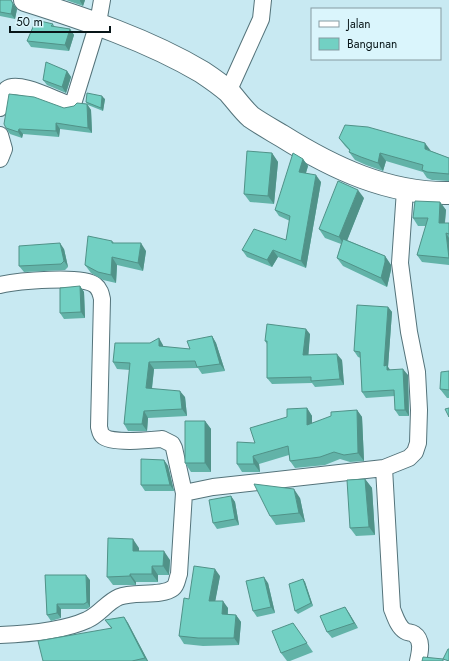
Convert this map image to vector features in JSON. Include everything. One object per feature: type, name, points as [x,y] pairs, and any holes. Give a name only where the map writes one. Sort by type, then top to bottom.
[{"type":"street","points":[[25,0],[98,23],[189,65],[211,78],[228,92],[251,116],[309,153],[377,183],[425,193],[449,193]]},
{"type":"street","points":[[0,108],[7,89],[13,85],[68,104],[74,104],[98,23],[102,0]]},
{"type":"street","points":[[228,92],[261,19],[263,0]]},
{"type":"street","points":[[0,135],[4,149],[0,159]]},
{"type":"street","points":[[184,493],[213,487],[384,468],[409,458],[416,452],[420,410],[418,372],[410,332],[400,263],[405,190]]},
{"type":"street","points":[[0,285],[61,279],[85,281],[94,284],[99,290],[102,306],[100,432],[103,436],[108,438],[124,441],[162,439],[168,441],[172,444],[176,454],[184,493],[179,574],[176,584],[172,589],[119,597],[88,620],[74,625],[35,632],[0,635]]},
{"type":"street","points":[[384,468],[392,609],[397,621],[404,631],[415,634],[418,638],[420,643],[418,661]]},
{"type":"building","points":[[0,0],[11,0],[13,4],[11,14],[0,12]]},
{"type":"building","points":[[36,20],[53,24],[51,26],[70,29],[65,45],[27,41]]},
{"type":"building","points":[[46,62],[67,71],[62,87],[43,80]]},
{"type":"building","points":[[87,93],[102,96],[101,108],[86,102]]},
{"type":"building","points":[[9,94],[34,97],[64,108],[74,106],[77,103],[87,104],[88,128],[56,123],[56,131],[19,129],[18,132],[6,128],[4,124]]},
{"type":"building","points":[[345,125],[368,127],[425,143],[425,149],[449,158],[449,174],[427,172],[422,170],[423,165],[380,153],[378,163],[349,152],[350,150],[339,138]]},
{"type":"building","points":[[247,151],[272,153],[268,196],[244,194]]},
{"type":"building","points":[[293,153],[303,159],[299,172],[316,175],[301,261],[273,250],[267,260],[242,250],[254,229],[286,240],[290,216],[275,210]]},
{"type":"building","points":[[338,181],[358,190],[339,237],[319,229]]},
{"type":"building","points":[[415,201],[440,202],[439,223],[449,223],[449,234],[446,233],[449,258],[417,255],[428,218],[413,218]]},
{"type":"building","points":[[88,236],[112,241],[112,243],[141,243],[138,263],[112,257],[111,275],[98,272],[85,265]]},
{"type":"building","points":[[343,239],[385,256],[381,278],[337,258]]},
{"type":"building","points":[[60,243],[64,261],[61,264],[19,266],[19,246]]},
{"type":"building","points":[[80,286],[81,312],[60,313],[60,288]]},
{"type":"building","points":[[357,305],[388,307],[384,366],[387,365],[387,370],[403,369],[405,410],[395,410],[394,390],[362,392],[360,352],[354,351]]},
{"type":"building","points":[[267,324],[306,329],[303,355],[337,354],[340,379],[311,381],[311,377],[267,378],[267,341],[265,341]]},
{"type":"building","points":[[212,336],[220,364],[197,367],[195,361],[149,362],[146,388],[180,391],[182,409],[144,411],[142,424],[124,424],[130,363],[113,362],[115,343],[150,343],[159,338],[159,346],[190,349],[187,341]]},
{"type":"building","points":[[449,371],[449,390],[440,389],[441,372]]},
{"type":"building","points":[[307,408],[307,425],[331,416],[331,412],[357,410],[358,453],[344,455],[334,452],[320,457],[290,461],[288,446],[253,456],[254,464],[237,464],[237,442],[255,443],[250,428],[287,417],[287,409]]},
{"type":"building","points":[[449,408],[449,417],[445,409]]},
{"type":"building","points":[[185,421],[205,421],[205,463],[185,463]]},
{"type":"building","points":[[141,459],[164,460],[170,485],[141,485]]},
{"type":"building","points":[[365,479],[369,527],[350,528],[347,480]]},
{"type":"building","points":[[254,484],[294,489],[299,513],[270,516]]},
{"type":"building","points":[[231,496],[235,519],[213,523],[209,500]]},
{"type":"building","points":[[108,538],[133,539],[133,551],[164,551],[163,566],[152,566],[152,574],[130,574],[130,576],[107,577]]},
{"type":"building","points":[[194,566],[215,569],[209,601],[223,601],[222,614],[236,615],[234,638],[198,638],[179,636],[184,598],[189,599]]},
{"type":"building","points":[[45,575],[86,575],[87,602],[84,604],[57,604],[57,613],[47,615]]},
{"type":"building","points":[[264,577],[271,607],[253,611],[246,581]]},
{"type":"building","points":[[303,579],[311,603],[295,611],[289,584]]},
{"type":"building","points":[[345,607],[354,623],[327,632],[320,616]]},
{"type":"building","points":[[124,617],[145,658],[132,661],[43,661],[38,641],[112,628],[105,620]]},
{"type":"building","points":[[293,623],[307,643],[281,653],[272,631]]},
{"type":"building","points":[[449,649],[449,661],[443,659]]},
{"type":"building","points":[[423,657],[443,659],[443,661],[422,661]]}]
